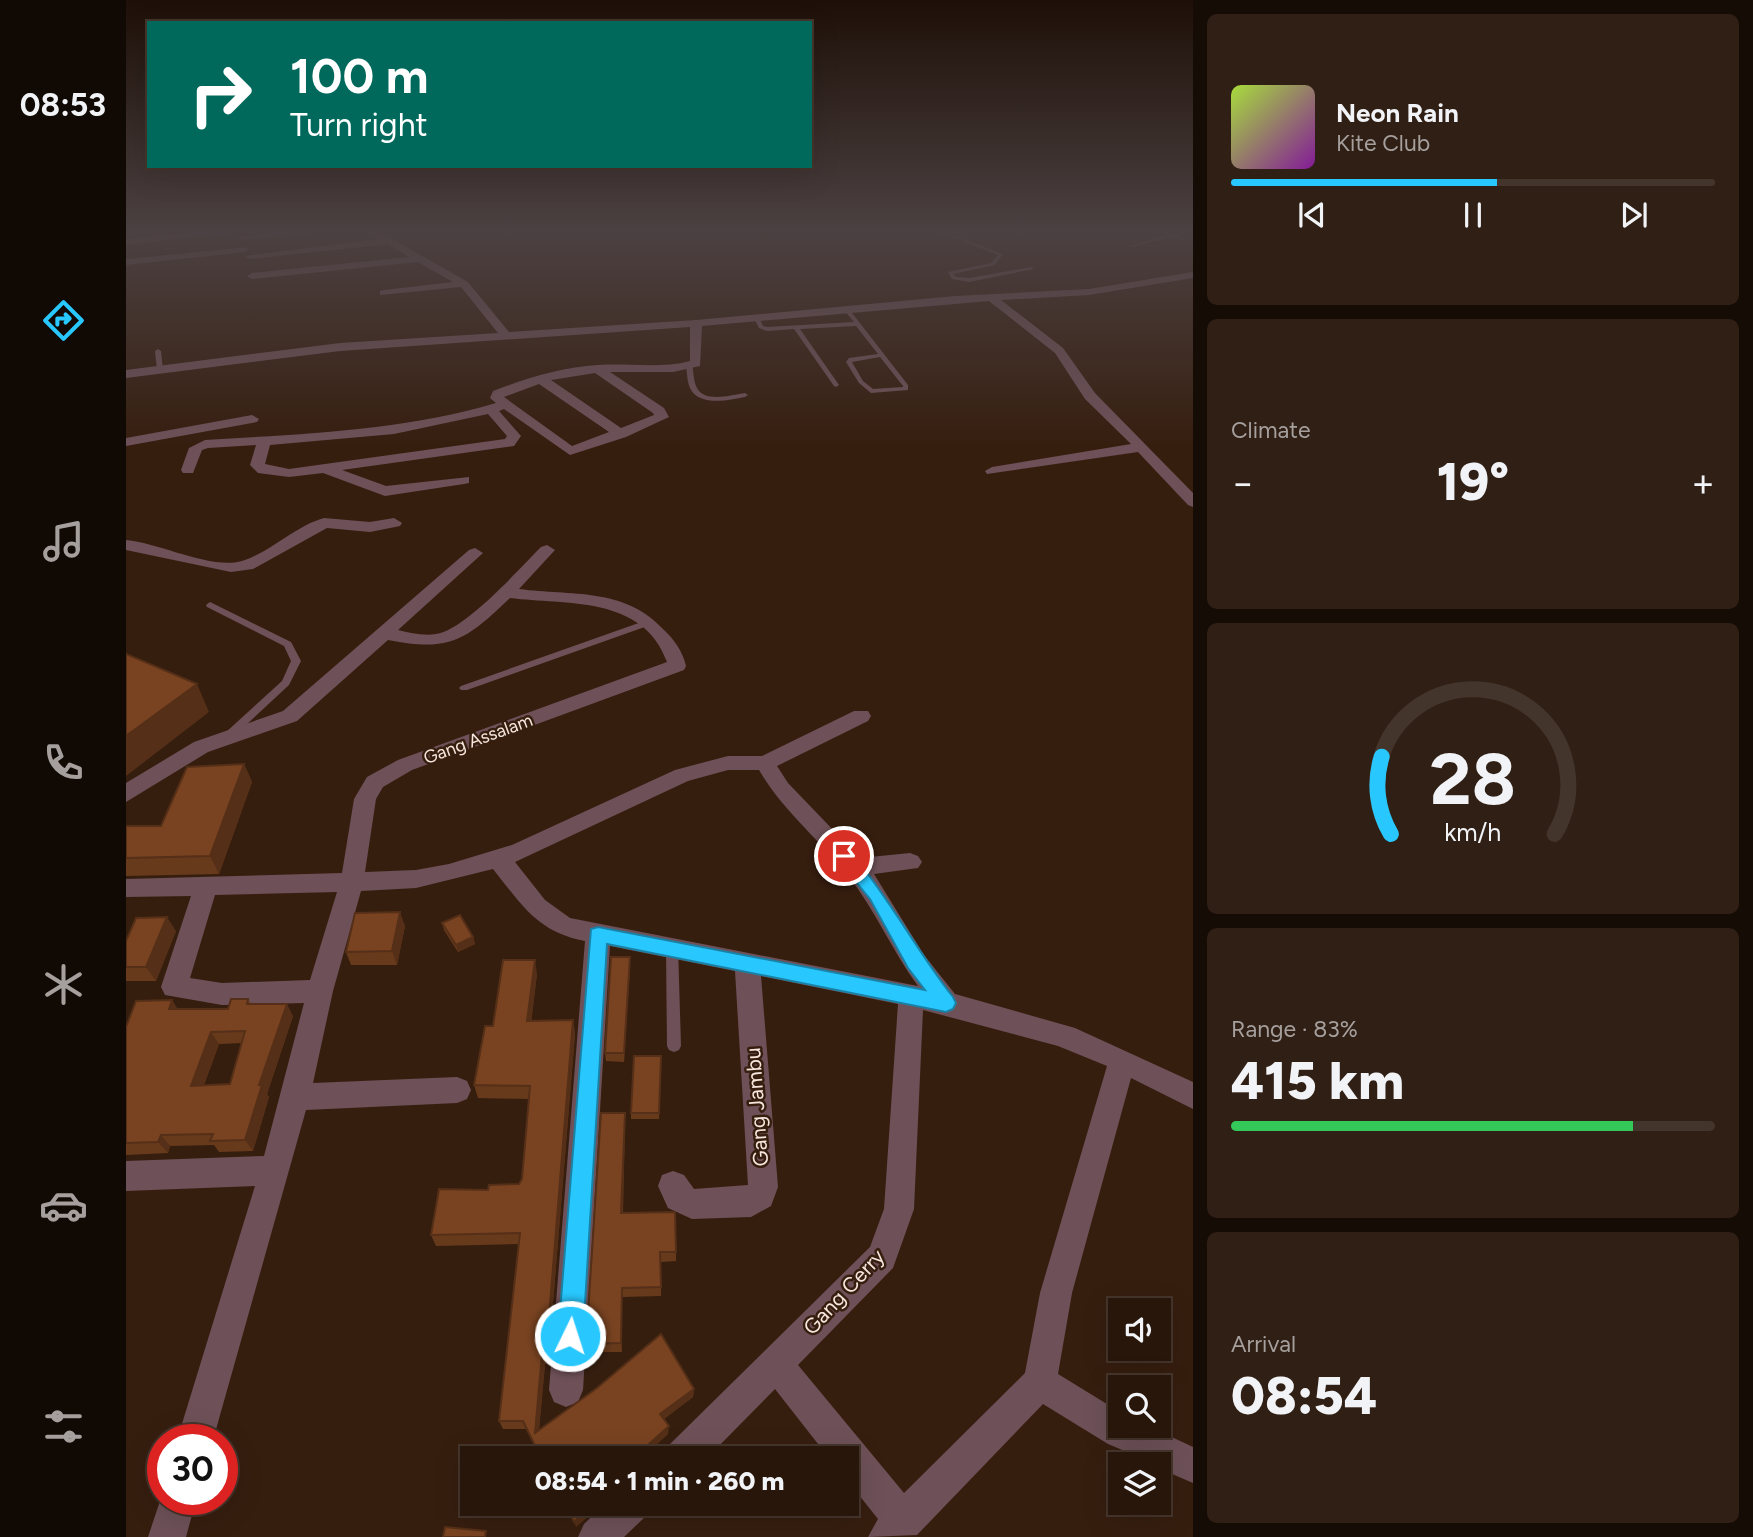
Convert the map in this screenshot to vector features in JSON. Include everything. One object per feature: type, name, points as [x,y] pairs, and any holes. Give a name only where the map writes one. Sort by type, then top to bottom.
[{"type":"street","points":[[479,303],[506,337]]},
{"type":"street","points":[[126,374],[340,347],[696,323],[928,303]]},
{"type":"street","points":[[998,303],[1059,351],[1090,396],[1193,502]]},
{"type":"street","points":[[264,442],[257,465],[263,470],[289,473],[509,443],[514,436],[498,407],[498,394],[541,379],[597,369],[689,365],[698,358],[696,323]]},
{"type":"street","points":[[188,470],[199,446],[378,430],[498,407],[570,451],[659,420],[662,415],[597,369]]},
{"type":"street","points":[[541,379],[621,433]]},
{"type":"street","points":[[126,442],[252,419]]},
{"type":"street","points":[[992,471],[1142,447]]},
{"type":"street","points":[[324,468],[385,491],[464,480]]},
{"type":"street","points":[[126,545],[219,568],[236,568],[247,565],[324,523],[370,527],[394,523]]},
{"type":"street","points":[[382,633],[433,640],[448,638],[506,592],[547,550]]},
{"type":"street","points":[[126,794],[175,760],[227,737],[274,725],[290,716],[475,552]]},
{"type":"street","points":[[506,592],[597,599],[637,612],[650,622]]},
{"type":"street","name":"Gang Assalam","points":[[200,1424],[296,1097],[320,991],[352,882],[365,799],[375,782],[387,773],[676,668],[678,663],[650,622]]},
{"type":"street","points":[[126,888],[416,879],[499,859],[693,771],[728,763],[765,763],[861,716]]},
{"type":"street","points":[[765,763],[780,788],[855,867],[889,914],[915,963],[946,1003]]},
{"type":"street","points":[[499,859],[550,919],[564,927],[946,1003],[1059,1034],[1122,1060],[1193,1096]]},
{"type":"street","points":[[855,867],[910,862]]},
{"type":"street","points":[[206,887],[173,988],[222,994],[320,991]]},
{"type":"street","points":[[566,1390],[598,934]]},
{"type":"street","name":"Gang Jambu","points":[[673,1186],[679,1197],[692,1204],[739,1204],[751,1202],[760,1195],[762,1187],[747,962]]},
{"type":"street","name":"Gang Cerry","points":[[694,1446],[882,1257],[893,1234],[899,1209],[911,997]]},
{"type":"street","points":[[776,1364],[896,1529],[1040,1382],[1056,1293],[1122,1060]]},
{"type":"street","points":[[296,1097],[457,1090]]},
{"type":"street","points":[[126,1176],[273,1170]]},
{"type":"street","points":[[1040,1382],[1120,1432],[1193,1465]]},
{"type":"street","points":[[167,1537],[173,1515]]},
{"type":"street","points":[[597,1537],[619,1516]]},
{"type":"lane","points":[[847,310],[907,387],[906,389],[871,391],[849,362],[851,359],[881,355]]},
{"type":"lane","points":[[757,318],[764,328],[856,324]]},
{"type":"lane","points":[[796,328],[836,385]]},
{"type":"lane","points":[[158,351],[160,370]]},
{"type":"lane","points":[[689,365],[694,389],[699,394],[724,398],[745,395]]},
{"type":"lane","points":[[210,605],[288,644],[296,661],[286,683],[227,737]]},
{"type":"lane","points":[[464,688],[650,622]]},
{"type":"lane","points":[[672,947],[674,1046]]},
{"type":"building","points":[[126,654],[197,684],[126,736]]},
{"type":"building","points":[[244,764],[210,856],[126,858],[126,826],[161,826],[187,767]]},
{"type":"building","points":[[400,912],[392,951],[346,952],[355,913]]},
{"type":"building","points":[[460,915],[473,937],[456,945],[442,923]]},
{"type":"building","points":[[167,917],[146,967],[126,967],[126,941],[136,918]]},
{"type":"building","points":[[611,957],[630,957],[624,1053],[605,1053]]},
{"type":"building","points":[[503,960],[535,960],[527,1021],[573,1020],[546,1354],[542,1354],[535,1433],[597,1388],[661,1334],[694,1389],[660,1414],[669,1426],[647,1446],[535,1446],[523,1421],[499,1421],[520,1233],[431,1235],[439,1189],[488,1190],[489,1185],[519,1184],[522,1179],[530,1086],[474,1085],[485,1026],[493,1026]]},
{"type":"building","points":[[231,999],[248,999],[247,1004],[287,1004],[259,1085],[262,1085],[245,1140],[210,1141],[213,1134],[161,1135],[158,1142],[126,1143],[126,1027],[136,1001],[172,1000],[169,1009],[228,1009]],"holes":[[[245,1031],[230,1084],[191,1086],[211,1032]]]},
{"type":"building","points":[[634,1056],[661,1056],[659,1113],[631,1113]]},
{"type":"building","points":[[601,1113],[625,1113],[621,1213],[675,1212],[676,1252],[660,1252],[661,1287],[622,1288],[621,1343],[586,1344]]},
{"type":"building","points":[[445,1527],[486,1531],[485,1537],[443,1537]]},
{"type":"route","points":[[570,1336],[598,934],[946,1003],[915,963],[876,894],[844,856]]}]
